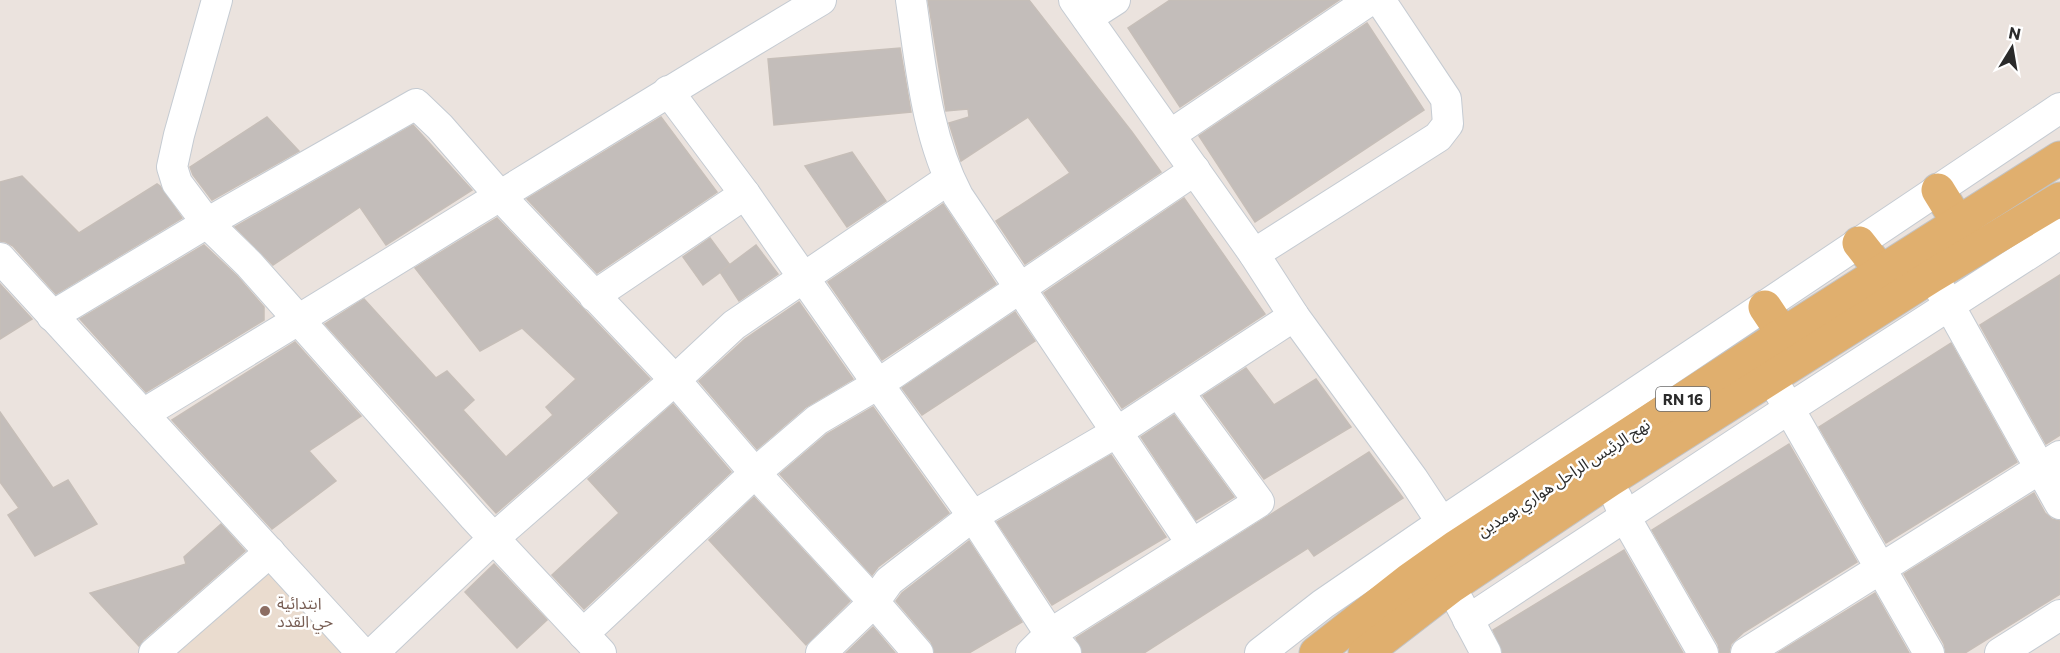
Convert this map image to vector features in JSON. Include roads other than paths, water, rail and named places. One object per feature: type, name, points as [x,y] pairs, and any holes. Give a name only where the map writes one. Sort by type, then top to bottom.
[{"type":"main road","name":"نهج الرئيس الراحل هواري بومدين","points":[[1365,653],[1456,556],[1791,346],[1932,276],[1966,236],[2060,158]]},
{"type":"main road","points":[[1938,190],[1966,236]]},
{"type":"main road","name":"نهج الرئيس الراحل هواري بومدين","points":[[1316,653],[1409,580],[1610,480],[1770,378],[1791,346],[1881,271],[2059,201]]},
{"type":"main road","points":[[1859,243],[1881,271]]},
{"type":"main road","points":[[1765,307],[1791,346]]},
{"type":"street","points":[[218,0],[179,135],[172,167],[177,183],[207,223],[249,264],[298,321],[592,644],[755,473],[817,420],[878,384],[1195,170]]},
{"type":"street","points":[[143,414],[501,197],[668,91],[821,0]]},
{"type":"street","points":[[911,0],[928,114],[936,146],[949,179],[1192,544]]},
{"type":"street","points":[[1114,0],[1080,9],[1254,254],[1294,316],[1413,479],[1456,556],[1468,620],[1486,653]]},
{"type":"street","points":[[1170,135],[1370,0]]},
{"type":"street","points":[[1254,254],[1438,137],[1448,124],[1446,99],[1380,0]]},
{"type":"street","points":[[668,91],[745,194],[973,516],[1049,647],[1192,544],[1259,502],[1179,393]]},
{"type":"street","points":[[52,316],[207,223],[416,104],[675,380],[755,473],[918,653]]},
{"type":"street","points":[[1260,653],[1323,604],[1456,556],[1765,307],[2060,108]]},
{"type":"street","points":[[373,653],[494,538],[675,380],[734,325],[949,179]]},
{"type":"street","points":[[594,296],[745,194]]},
{"type":"street","points":[[1468,620],[2060,234]]},
{"type":"street","points":[[0,258],[362,653]]},
{"type":"street","points":[[1932,276],[2050,462],[2060,504]]},
{"type":"street","points":[[821,653],[874,602],[889,581],[973,516],[1117,432],[1294,316]]},
{"type":"street","points":[[1770,378],[1790,408],[1929,653]]},
{"type":"street","points":[[1746,653],[2050,462]]},
{"type":"street","points":[[1610,480],[1625,517],[1702,653]]},
{"type":"street","points":[[154,653],[270,552]]},
{"type":"street","points":[[2000,653],[2060,615]]},
{"type":"place","name":"ابتدائية حي القدد","points":[[265,611]]}]
